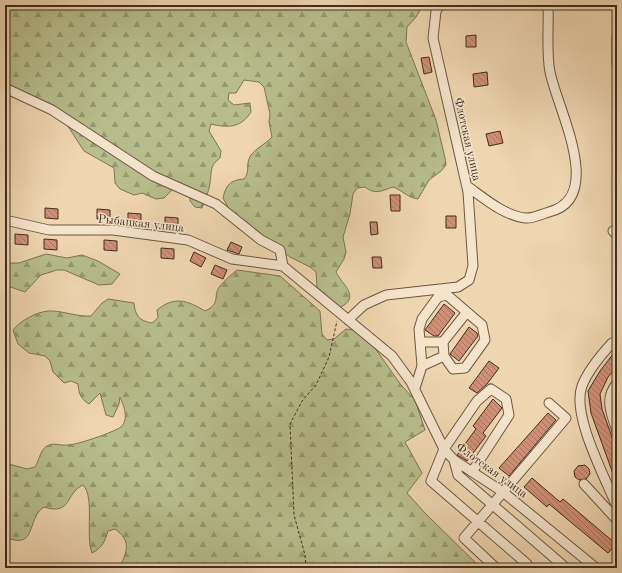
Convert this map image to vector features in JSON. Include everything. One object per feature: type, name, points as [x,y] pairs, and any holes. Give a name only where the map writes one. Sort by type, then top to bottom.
[{"type":"street","name":"Флотская улица","points":[[440,5],[436,11],[433,38],[467,186],[473,266],[469,280],[458,287],[386,295],[364,305],[348,320],[392,356],[415,388],[444,449],[454,460],[504,492],[596,568]]},
{"type":"street","points":[[467,186],[503,211],[526,218],[551,212],[568,202],[576,186],[577,169],[570,136],[550,71],[548,5]]},
{"type":"street","points":[[617,38],[617,64]]},
{"type":"street","points":[[5,88],[52,110],[153,176],[216,204],[261,240],[280,250],[283,266],[348,320]]},
{"type":"street","name":"Рыбацкая улица","points":[[5,220],[49,230],[113,230],[188,240],[232,259],[283,266]]},
{"type":"street","points":[[415,388],[422,366],[419,329],[422,319],[438,297],[447,295],[482,325],[485,340],[465,368],[453,369],[444,356],[443,342],[466,312]]},
{"type":"street","points":[[420,342],[443,342]]},
{"type":"street","points":[[617,343],[612,343],[594,366],[582,386],[581,394],[582,416],[588,442],[617,507]]},
{"type":"street","points":[[422,366],[444,356]]},
{"type":"street","points":[[617,383],[613,388],[608,402],[617,431]]},
{"type":"street","points":[[472,472],[509,415],[506,399],[491,389],[477,401],[444,449],[431,481],[527,564]]},
{"type":"street","points":[[496,568],[464,538],[566,418],[549,403]]},
{"type":"street","points":[[454,460],[458,475],[566,568]]},
{"type":"street","points":[[584,484],[617,520]]},
{"type":"street","points":[[613,568],[617,565]]},
{"type":"path","points":[[306,568],[305,555],[294,515],[290,424],[302,401],[316,385],[329,357],[333,333],[340,313]]},
{"type":"green space","points":[[5,5],[423,5],[416,17],[407,27],[406,42],[436,120],[446,165],[429,180],[418,199],[411,197],[393,187],[378,192],[372,191],[365,187],[357,188],[353,194],[350,214],[343,237],[346,252],[344,259],[336,272],[346,286],[350,295],[346,304],[339,308],[317,287],[316,272],[310,267],[290,257],[230,211],[223,198],[229,184],[244,179],[246,176],[250,156],[272,137],[269,122],[270,114],[264,87],[259,82],[244,80],[236,93],[229,93],[228,100],[234,105],[250,103],[251,112],[243,121],[234,126],[211,124],[209,131],[221,151],[220,158],[216,161],[212,169],[209,189],[202,208],[195,207],[190,201],[190,188],[179,183],[164,198],[156,199],[142,193],[134,195],[120,189],[115,183],[114,168],[84,151],[64,120],[14,94],[5,100]]},
{"type":"green space","points":[[46,254],[67,258],[82,255],[98,261],[120,274],[112,284],[99,285],[64,270],[57,270],[41,275],[25,292],[5,285],[5,263],[19,263]]},
{"type":"green space","points":[[237,270],[280,276],[320,311],[322,334],[327,340],[334,339],[346,329],[354,330],[375,348],[401,385],[415,400],[425,430],[405,442],[422,473],[407,493],[425,513],[481,568],[119,568],[126,552],[126,542],[120,533],[115,529],[108,531],[103,544],[92,553],[89,536],[88,498],[87,491],[83,485],[73,493],[64,506],[53,509],[44,507],[35,518],[27,537],[22,540],[15,540],[5,537],[5,463],[27,469],[35,467],[41,453],[47,446],[52,444],[65,445],[87,441],[121,427],[125,420],[124,408],[120,397],[119,404],[113,417],[106,415],[100,393],[89,404],[86,402],[80,396],[78,384],[71,381],[64,383],[53,372],[50,361],[45,356],[29,353],[18,344],[13,330],[20,323],[38,313],[48,311],[80,316],[91,316],[102,303],[108,299],[134,303],[135,311],[138,317],[144,321],[152,323],[158,318],[157,310],[175,301],[192,304],[205,311],[215,302],[220,286]]},
{"type":"building","points":[[476,35],[476,47],[466,47],[466,36]]},
{"type":"building","points":[[429,57],[432,72],[424,74],[421,58]]},
{"type":"building","points":[[487,72],[488,85],[474,87],[473,74]]},
{"type":"building","points":[[500,131],[503,143],[489,146],[486,134]]},
{"type":"building","points":[[390,195],[400,195],[400,211],[391,211]]},
{"type":"building","points":[[45,208],[58,209],[58,219],[45,218]]},
{"type":"building","points":[[97,209],[110,210],[110,220],[97,219]]},
{"type":"building","points":[[128,213],[141,214],[141,224],[128,223]]},
{"type":"building","points":[[446,216],[456,216],[456,228],[446,228]]},
{"type":"building","points":[[165,217],[178,218],[178,228],[165,227]]},
{"type":"building","points":[[370,222],[377,222],[378,234],[371,235]]},
{"type":"building","points":[[15,234],[28,235],[28,245],[15,244]]},
{"type":"building","points":[[44,239],[57,240],[57,250],[44,249]]},
{"type":"building","points":[[104,240],[117,241],[117,251],[104,250]]},
{"type":"building","points":[[231,242],[242,247],[239,254],[227,250]]},
{"type":"building","points":[[161,248],[174,249],[174,259],[161,258]]},
{"type":"building","points":[[194,252],[206,258],[201,267],[190,261]]},
{"type":"building","points":[[372,257],[381,257],[382,268],[373,268]]},
{"type":"building","points":[[215,265],[227,270],[223,279],[211,274]]},
{"type":"building","points":[[444,304],[455,313],[438,336],[434,336],[425,330]]},
{"type":"building","points":[[469,327],[477,333],[478,336],[459,361],[450,354]]},
{"type":"building","points":[[617,349],[617,367],[608,377],[600,394],[602,409],[617,451],[616,482],[591,413],[588,391],[600,371]]},
{"type":"building","points":[[489,361],[499,368],[487,384],[477,393],[469,388]]},
{"type":"building","points":[[493,399],[502,408],[483,433],[486,436],[467,461],[457,455],[476,429],[473,426]]},
{"type":"building","points":[[548,413],[556,420],[509,476],[499,468]]},
{"type":"building","points":[[585,465],[589,469],[590,474],[586,479],[579,480],[575,477],[574,471],[578,466]]},
{"type":"building","points":[[532,478],[560,502],[563,499],[616,544],[608,553],[549,504],[547,507],[524,487]]}]
